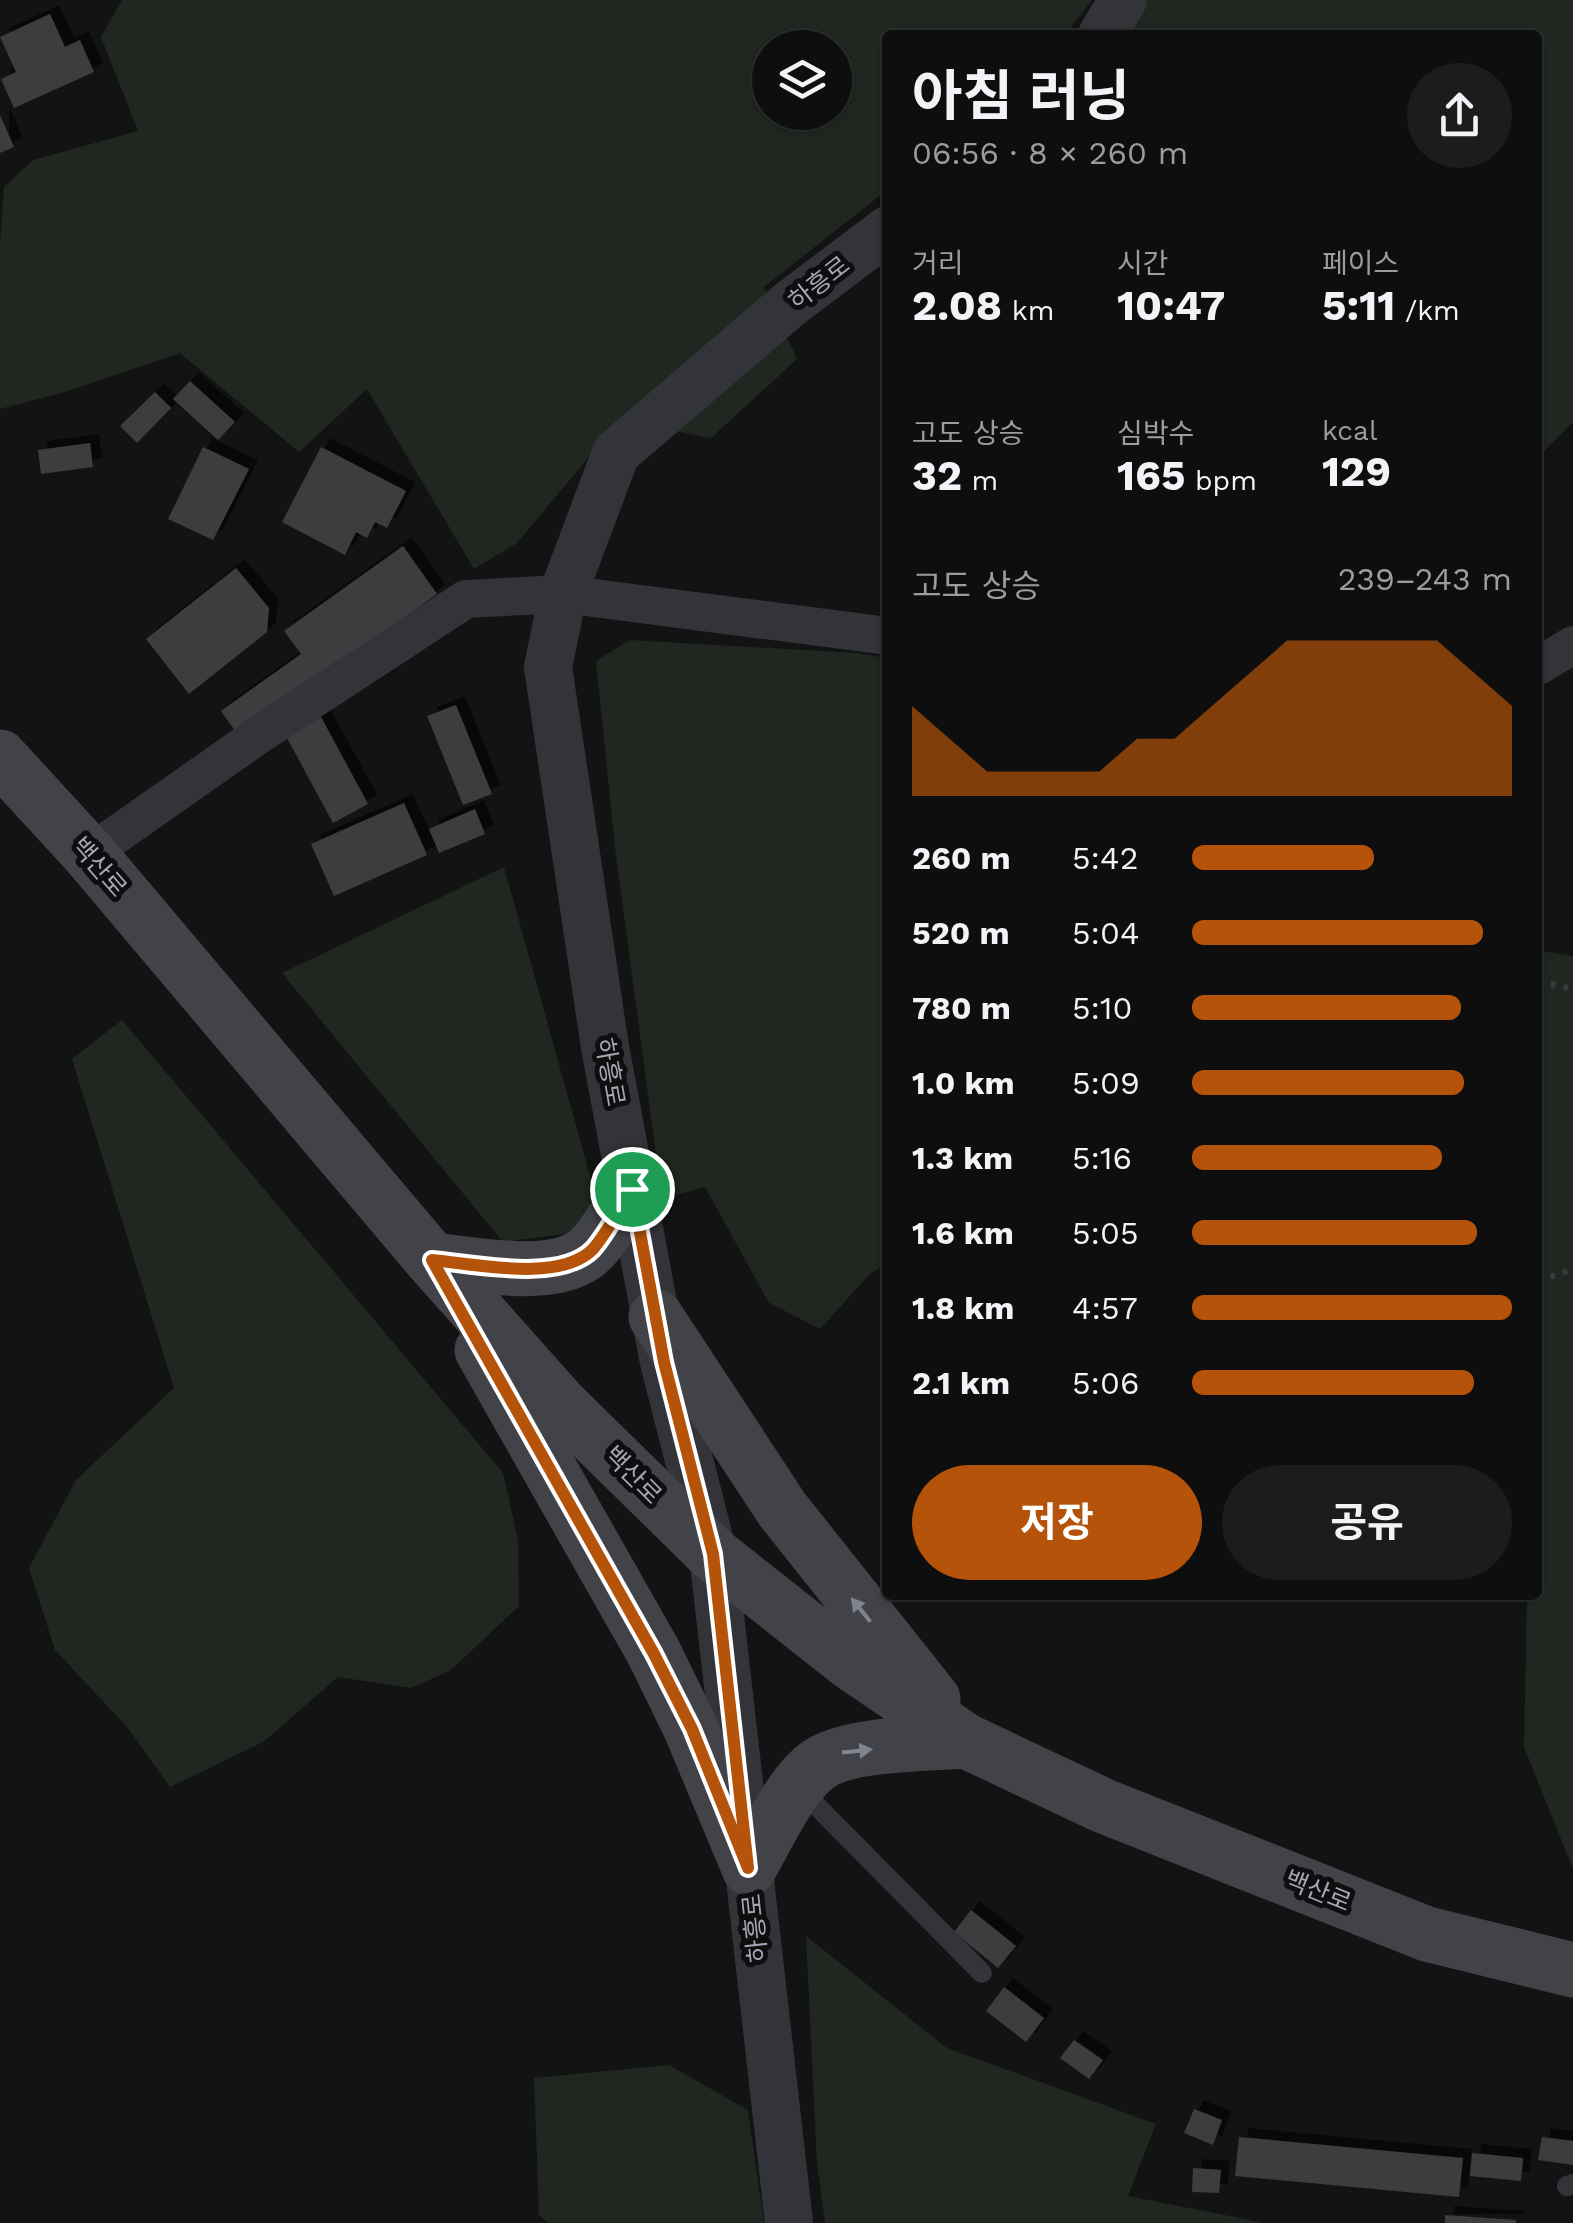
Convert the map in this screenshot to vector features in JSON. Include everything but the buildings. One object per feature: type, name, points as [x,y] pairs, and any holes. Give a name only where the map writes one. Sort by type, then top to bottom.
[{"type":"main road","name":"백산로","points":[[0,757],[89,854],[432,1260],[562,1404],[713,1554],[850,1663],[966,1741],[1104,1806],[1427,1934],[1573,1970]]},
{"type":"main road","points":[[432,1260],[530,1268],[565,1266],[592,1250],[632,1189]]},
{"type":"main road","points":[[432,1260],[654,1654],[692,1729],[748,1868]]},
{"type":"main road","points":[[656,1317],[782,1510],[966,1741]]},
{"type":"main road","points":[[748,1868],[798,1786],[816,1766],[841,1752],[966,1741]]},
{"type":"street","points":[[1105,30],[1123,0]]},
{"type":"street","name":"하흥로","points":[[789,2223],[713,1554],[656,1317],[605,1048],[548,667],[563,594],[616,453],[791,304],[882,235]]},
{"type":"street","points":[[89,854],[260,734],[466,599],[563,594],[882,635]]},
{"type":"street","points":[[1542,664],[1573,645]]},
{"type":"lane","points":[[798,1786],[982,1973]]},
{"type":"path","points":[[1542,982],[1573,990]]},
{"type":"path","points":[[1542,1279],[1573,1269]]},
{"type":"shaded area","points":[[122,0],[1092,0],[1069,30],[882,30],[882,194],[764,287],[797,359],[711,438],[619,421],[517,543],[474,569],[367,389],[299,452],[180,353],[65,392],[0,409],[4,187],[33,160],[138,131],[101,37]]},
{"type":"shaded area","points":[[1145,0],[1573,0],[1573,422],[1542,453],[1542,30],[1126,30]]},
{"type":"shaded area","points":[[630,640],[882,657],[882,1266],[820,1329],[769,1303],[705,1187],[662,1199],[615,848],[596,661]]},
{"type":"shaded area","points":[[504,867],[596,1197],[572,1233],[503,1242],[282,973]]},
{"type":"shaded area","points":[[1542,951],[1573,956],[1573,1869],[1524,1747],[1527,1600],[1542,1600]]},
{"type":"shaded area","points":[[122,1020],[503,1473],[518,1540],[519,1606],[451,1670],[411,1688],[338,1677],[263,1742],[170,1787],[128,1728],[55,1650],[29,1568],[76,1480],[174,1388],[72,1059]]},
{"type":"shaded area","points":[[806,1936],[947,2048],[1156,2124],[1128,2196],[1265,2223],[825,2223],[817,2164]]},
{"type":"shaded area","points":[[669,2065],[748,2110],[764,2223],[548,2223],[539,2215],[534,2078]]},
{"type":"route","points":[[632,1189],[664,1362],[713,1554],[748,1868],[692,1729],[654,1654],[432,1260],[530,1268],[565,1266],[592,1250],[632,1189]]}]
